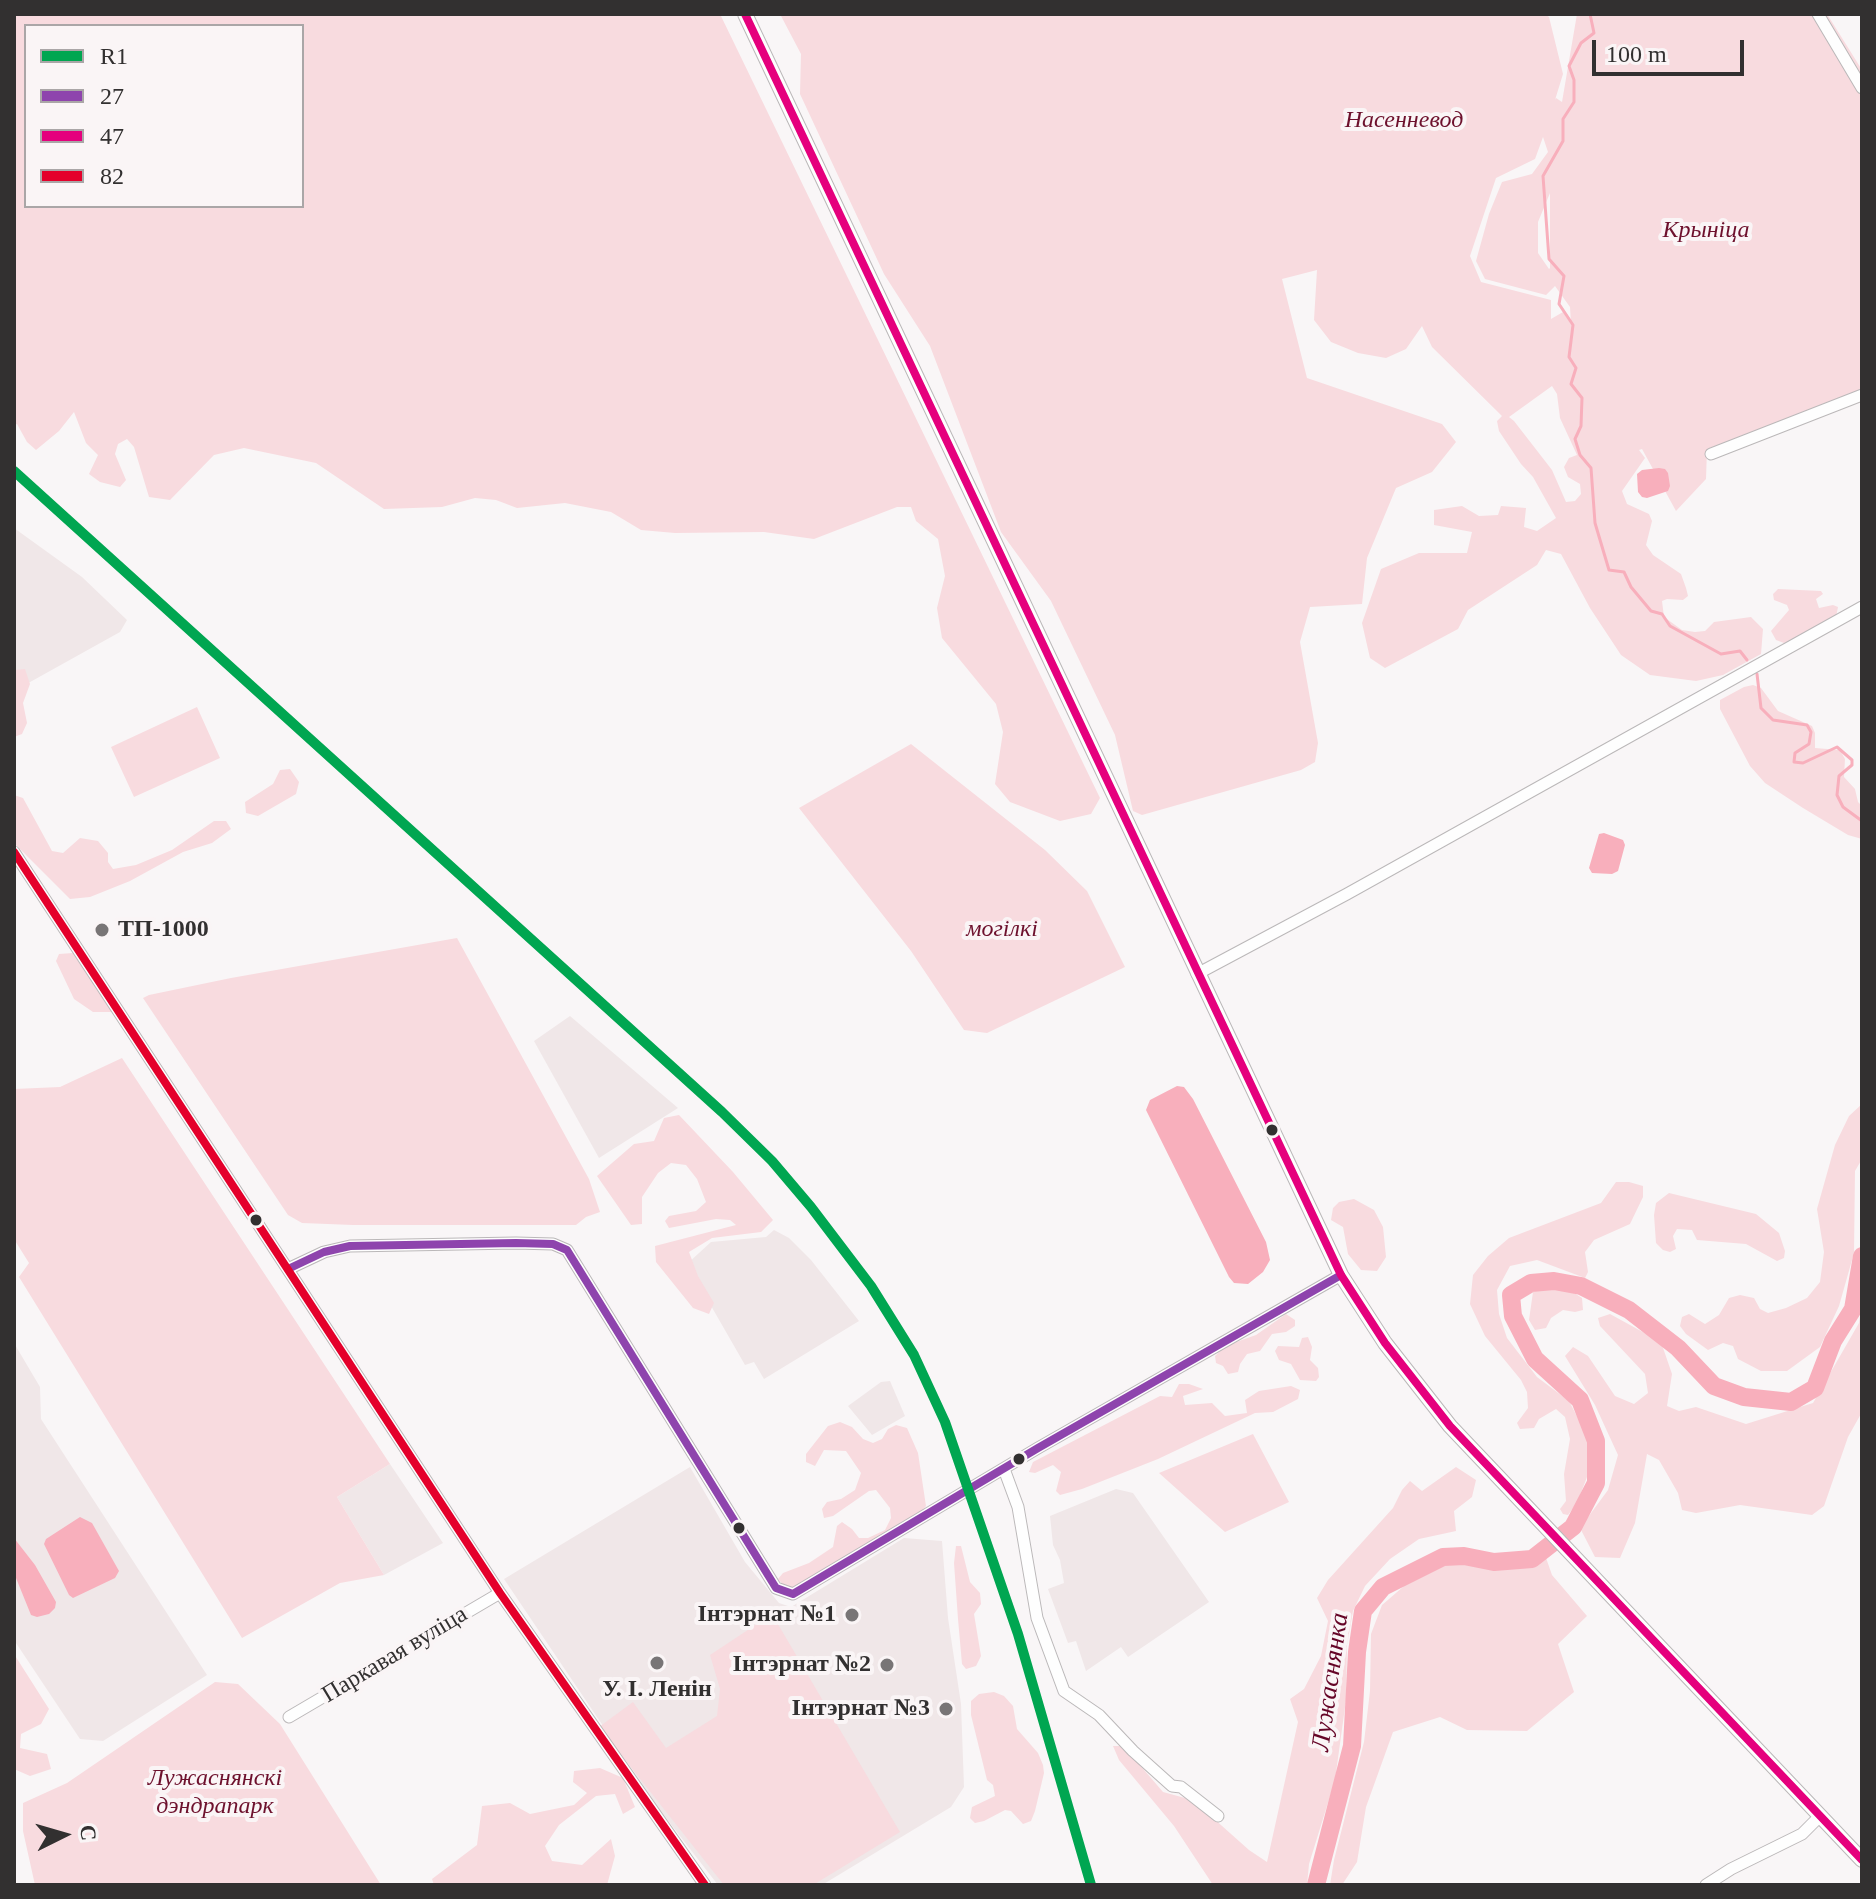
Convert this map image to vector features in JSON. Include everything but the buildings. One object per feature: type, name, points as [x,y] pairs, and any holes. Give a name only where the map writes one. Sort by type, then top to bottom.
[{"type":"main road","points":[[745,14],[1341,1275],[1385,1343],[1450,1426],[1862,1860]]},
{"type":"street","points":[[1818,14],[1862,88]]},
{"type":"street","points":[[1711,454],[1862,395]]},
{"type":"street","points":[[1197,974],[1347,894],[1862,607]]},
{"type":"street","points":[[14,852],[500,1593],[705,1885]]},
{"type":"street","points":[[288,1269],[324,1252],[350,1246],[516,1243],[553,1244],[567,1250],[776,1588],[793,1594],[1341,1275]]},
{"type":"street","points":[[1004,1469],[1018,1507],[1037,1618],[1064,1691],[1099,1715],[1172,1786],[1181,1787],[1218,1816]]},
{"type":"street","name":"Паркавая вуліца","points":[[289,1717],[500,1593]]},
{"type":"street","points":[[1706,1885],[1731,1869],[1802,1834],[1820,1816]]},
{"type":"shaded area","points":[[1659,468],[1668,473],[1668,491],[1642,497],[1638,492],[1637,474],[1642,470]]},
{"type":"shaded area","points":[[14,528],[82,577],[127,620],[120,632],[14,691]]},
{"type":"shaded area","points":[[1599,834],[1623,840],[1625,845],[1618,871],[1612,874],[1592,873],[1589,868]]},
{"type":"shaded area","points":[[570,1016],[678,1108],[599,1158],[534,1041]]},
{"type":"shaded area","points":[[1177,1086],[1184,1087],[1193,1099],[1266,1242],[1270,1260],[1263,1272],[1248,1284],[1234,1283],[1229,1277],[1146,1110],[1150,1100]]},
{"type":"shaded area","points":[[774,1230],[789,1238],[811,1260],[859,1321],[764,1379],[754,1362],[745,1365],[687,1264],[711,1242],[766,1237]]},
{"type":"shaded area","points":[[14,1343],[40,1387],[41,1419],[207,1675],[103,1741],[80,1739],[14,1640]]},
{"type":"shaded area","points":[[890,1381],[905,1416],[872,1435],[848,1406],[881,1382]]},
{"type":"shaded area","points":[[390,1464],[443,1543],[384,1575],[337,1497]]},
{"type":"shaded area","points":[[690,1467],[745,1562],[779,1603],[791,1607],[904,1538],[942,1541],[948,1618],[961,1704],[964,1787],[951,1807],[822,1885],[718,1885],[659,1809],[504,1579]]},
{"type":"shaded area","points":[[1116,1489],[1133,1493],[1209,1602],[1128,1657],[1121,1647],[1086,1671],[1076,1641],[1068,1643],[1048,1589],[1064,1583],[1060,1560],[1053,1545],[1050,1516]]},
{"type":"shaded area","points":[[80,1517],[92,1523],[119,1571],[115,1578],[73,1598],[44,1544],[46,1539]]},
{"type":"shaded area","points":[[14,1538],[35,1565],[56,1602],[49,1614],[31,1615],[14,1573]]},
{"type":"green space","points":[[14,14],[720,14],[1100,798],[1091,814],[1060,821],[1010,802],[995,784],[1003,732],[996,704],[942,638],[937,608],[945,576],[938,539],[916,521],[911,507],[897,507],[814,539],[764,532],[675,533],[641,530],[611,512],[565,503],[517,508],[496,500],[475,498],[442,507],[384,509],[316,463],[244,448],[214,455],[170,500],[149,497],[134,447],[127,439],[118,444],[115,454],[126,480],[120,487],[100,482],[89,474],[98,455],[86,443],[74,412],[59,431],[36,450],[27,442],[17,424],[14,425]]},
{"type":"green space","points":[[780,14],[1545,14],[1549,17],[1563,74],[1555,100],[1562,102],[1577,14],[1827,14],[1862,70],[1862,392],[1707,449],[1706,479],[1676,511],[1642,449],[1639,450],[1645,458],[1622,491],[1627,504],[1649,514],[1652,521],[1646,545],[1653,555],[1681,574],[1686,588],[1688,596],[1683,600],[1662,601],[1664,617],[1682,630],[1695,632],[1705,631],[1714,622],[1751,617],[1763,629],[1761,654],[1723,675],[1696,681],[1650,675],[1621,655],[1590,608],[1561,554],[1546,550],[1537,565],[1468,610],[1458,629],[1385,668],[1370,658],[1362,623],[1381,569],[1419,553],[1467,553],[1472,532],[1434,525],[1434,510],[1462,506],[1479,516],[1498,515],[1501,506],[1526,508],[1524,527],[1537,531],[1556,518],[1533,477],[1499,431],[1497,421],[1502,416],[1432,347],[1422,326],[1406,349],[1386,358],[1358,353],[1331,342],[1314,320],[1317,270],[1282,279],[1307,378],[1442,424],[1456,442],[1432,472],[1396,488],[1367,558],[1362,604],[1310,607],[1300,642],[1318,743],[1315,762],[1301,770],[1142,815],[1133,811],[1115,735],[1051,601],[1001,532],[930,346],[884,274],[800,94],[801,54]],"holes":[[[1543,137],[1548,152],[1532,174],[1502,182],[1476,261],[1485,279],[1546,295],[1555,286],[1570,307],[1571,324],[1563,312],[1551,319],[1551,300],[1481,282],[1470,256],[1496,178],[1535,159]],[[1550,193],[1549,269],[1538,253],[1538,222]],[[1552,386],[1557,394],[1560,418],[1577,455],[1569,458],[1564,467],[1568,477],[1580,484],[1581,494],[1575,501],[1566,502],[1552,470],[1509,417]]]},
{"type":"green space","points":[[1778,589],[1821,591],[1823,594],[1816,599],[1819,608],[1838,607],[1836,617],[1797,639],[1784,643],[1776,640],[1771,631],[1789,610],[1787,605],[1774,600],[1773,594]]},
{"type":"green space","points":[[25,669],[30,684],[23,703],[27,723],[22,734],[14,737],[14,670]]},
{"type":"green space","points":[[1753,685],[1761,688],[1778,711],[1812,726],[1815,748],[1840,750],[1845,759],[1844,777],[1855,789],[1862,806],[1862,839],[1848,835],[1803,808],[1765,783],[1750,766],[1720,709],[1720,700]]},
{"type":"green space","points":[[197,707],[220,758],[134,797],[111,747]]},
{"type":"green space","name":"могілкі","points":[[911,744],[1045,850],[1087,891],[1125,967],[987,1033],[964,1030],[911,951],[799,808]]},
{"type":"green space","points":[[290,769],[299,782],[296,794],[258,816],[246,813],[245,802],[273,784],[280,770]]},
{"type":"green space","points":[[14,795],[23,798],[52,851],[63,853],[80,838],[98,841],[108,853],[108,862],[113,869],[136,865],[172,850],[214,821],[226,821],[231,829],[212,843],[183,852],[130,881],[90,897],[70,899],[14,843]]},
{"type":"green space","points":[[457,938],[589,1179],[600,1212],[576,1225],[353,1225],[302,1223],[288,1215],[143,998],[231,978]]},
{"type":"green space","points":[[73,953],[112,1012],[93,1012],[74,999],[56,961],[59,954]]},
{"type":"green space","points":[[122,1058],[390,1464],[337,1497],[384,1575],[340,1583],[242,1638],[19,1277],[29,1263],[14,1239],[14,1089],[60,1087]]},
{"type":"green space","points":[[1862,1104],[1862,1159],[1855,1171],[1854,1253],[1839,1306],[1820,1347],[1787,1371],[1761,1371],[1738,1359],[1733,1346],[1723,1343],[1708,1350],[1686,1334],[1680,1326],[1682,1317],[1689,1314],[1705,1324],[1719,1315],[1729,1298],[1740,1295],[1754,1298],[1760,1309],[1768,1313],[1807,1298],[1820,1282],[1824,1252],[1817,1209],[1835,1145],[1849,1116]]},
{"type":"green space","points":[[679,1115],[773,1220],[761,1232],[712,1238],[689,1252],[698,1276],[714,1303],[709,1314],[693,1308],[656,1262],[655,1246],[736,1225],[730,1220],[716,1219],[669,1228],[665,1221],[669,1216],[696,1211],[706,1202],[697,1179],[686,1165],[671,1163],[658,1173],[642,1197],[642,1224],[631,1225],[597,1176],[634,1144],[654,1141],[664,1118]]},
{"type":"green space","points":[[1616,1182],[1643,1186],[1643,1197],[1630,1224],[1594,1240],[1585,1252],[1588,1272],[1585,1278],[1537,1260],[1510,1266],[1497,1290],[1499,1314],[1507,1338],[1537,1377],[1569,1401],[1587,1436],[1587,1477],[1577,1503],[1568,1515],[1560,1509],[1566,1501],[1564,1474],[1570,1439],[1565,1417],[1556,1409],[1539,1419],[1534,1428],[1520,1429],[1517,1423],[1528,1408],[1527,1392],[1485,1336],[1470,1304],[1473,1275],[1488,1256],[1509,1238],[1601,1203]]},
{"type":"green space","points":[[1669,1193],[1756,1214],[1779,1233],[1784,1258],[1777,1261],[1746,1244],[1697,1240],[1692,1230],[1677,1229],[1673,1236],[1676,1249],[1670,1252],[1663,1250],[1656,1243],[1654,1215],[1656,1203]]},
{"type":"green space","points":[[1354,1199],[1374,1210],[1383,1227],[1386,1257],[1377,1271],[1361,1270],[1348,1254],[1343,1227],[1331,1220],[1333,1208],[1339,1202]]},
{"type":"green space","points":[[1541,1288],[1568,1289],[1582,1298],[1583,1310],[1563,1310],[1551,1318],[1546,1328],[1535,1330],[1529,1320],[1533,1292]]},
{"type":"green space","points":[[1862,1304],[1862,1412],[1848,1437],[1824,1506],[1812,1515],[1740,1505],[1696,1513],[1682,1510],[1678,1493],[1659,1460],[1647,1454],[1635,1523],[1620,1558],[1595,1557],[1580,1528],[1608,1490],[1618,1455],[1595,1405],[1565,1356],[1573,1347],[1588,1356],[1615,1396],[1634,1404],[1648,1393],[1645,1374],[1600,1326],[1598,1318],[1610,1314],[1661,1342],[1672,1374],[1667,1406],[1679,1411],[1696,1407],[1746,1424],[1813,1403],[1859,1323]]},
{"type":"green space","points":[[1286,1314],[1295,1320],[1295,1326],[1286,1332],[1272,1334],[1260,1351],[1247,1354],[1238,1372],[1228,1374],[1223,1366],[1216,1363],[1215,1356],[1225,1346],[1256,1335]]},
{"type":"green space","points":[[1308,1337],[1312,1347],[1310,1360],[1318,1368],[1316,1381],[1300,1380],[1291,1364],[1279,1360],[1275,1351],[1278,1346],[1299,1347],[1302,1338]]},
{"type":"green space","points":[[1179,1384],[1203,1389],[1183,1396],[1185,1405],[1212,1403],[1225,1416],[1247,1413],[1245,1400],[1259,1391],[1291,1386],[1300,1390],[1298,1399],[1273,1412],[1255,1413],[1158,1459],[1082,1489],[1060,1495],[1056,1491],[1061,1472],[1053,1465],[1035,1473],[1029,1472],[1033,1462],[1160,1396],[1172,1397]]},
{"type":"green space","points":[[840,1422],[873,1443],[896,1425],[907,1428],[918,1453],[926,1506],[917,1517],[795,1588],[786,1588],[778,1579],[783,1573],[809,1563],[833,1547],[837,1526],[842,1522],[859,1538],[868,1538],[885,1530],[891,1518],[890,1508],[876,1490],[869,1491],[833,1516],[824,1518],[822,1509],[827,1502],[841,1499],[855,1490],[861,1473],[846,1451],[824,1450],[815,1466],[806,1462],[806,1454],[828,1426]]},
{"type":"green space","points":[[1253,1434],[1289,1502],[1225,1532],[1159,1473]]},
{"type":"green space","points":[[1456,1467],[1476,1480],[1472,1497],[1454,1511],[1456,1531],[1419,1539],[1390,1559],[1365,1586],[1353,1611],[1347,1645],[1346,1700],[1335,1780],[1309,1864],[1307,1885],[1213,1885],[1174,1826],[1119,1760],[1113,1746],[1120,1746],[1133,1757],[1163,1792],[1185,1798],[1203,1809],[1267,1862],[1298,1722],[1290,1699],[1304,1689],[1321,1656],[1328,1621],[1317,1598],[1328,1580],[1393,1508],[1410,1481],[1422,1491]]},
{"type":"green space","points":[[956,1546],[961,1546],[970,1582],[980,1593],[981,1604],[974,1614],[981,1656],[976,1666],[966,1669],[962,1664],[958,1619],[954,1563]]},
{"type":"green space","points":[[1545,1555],[1552,1575],[1587,1616],[1558,1644],[1574,1692],[1527,1731],[1467,1730],[1440,1717],[1393,1732],[1366,1807],[1357,1862],[1342,1885],[1330,1885],[1364,1742],[1370,1691],[1371,1634],[1382,1605],[1432,1562],[1472,1559],[1507,1564]]},
{"type":"green space","points":[[772,1614],[900,1832],[813,1885],[724,1885],[599,1727],[633,1702],[666,1748],[717,1716],[720,1689],[710,1655]]},
{"type":"green space","points":[[14,1654],[49,1709],[41,1724],[21,1734],[20,1748],[47,1754],[51,1769],[30,1776],[14,1769]]},
{"type":"green space","name":"Лужаснянскі дэндрапарк","points":[[215,1682],[238,1684],[280,1724],[381,1885],[35,1885],[23,1831],[23,1803],[67,1783]]},
{"type":"green space","points":[[994,1692],[1004,1696],[1013,1706],[1017,1729],[1038,1753],[1043,1765],[1035,1811],[1031,1821],[1023,1824],[1011,1811],[1005,1810],[984,1821],[975,1823],[970,1818],[972,1807],[995,1796],[993,1785],[987,1780],[971,1715],[971,1701],[979,1694]]},
{"type":"green space","points":[[600,1768],[623,1778],[635,1807],[623,1814],[615,1794],[596,1796],[559,1825],[545,1846],[552,1861],[582,1865],[611,1839],[615,1856],[607,1885],[434,1885],[432,1879],[477,1845],[482,1806],[510,1803],[530,1814],[574,1805],[587,1793],[573,1782],[574,1771]]},
{"type":"waterway","points":[[1590,14],[1594,33],[1581,43],[1569,66],[1574,80],[1574,102],[1563,119],[1563,141],[1543,176],[1549,259],[1564,276],[1559,304],[1573,325],[1569,357],[1576,368],[1571,384],[1582,398],[1581,426],[1575,439],[1580,455],[1591,468],[1595,523],[1609,570],[1624,572],[1631,587],[1651,611],[1662,614],[1670,626],[1721,654],[1740,651],[1747,660]]},
{"type":"waterway","points":[[1757,674],[1761,708],[1773,720],[1807,725],[1811,732],[1809,744],[1795,753],[1794,762],[1803,763],[1837,747],[1852,760],[1852,765],[1839,776],[1837,795],[1843,807],[1862,821]]},
{"type":"waterway","name":"Лужаснянка","points":[[1316,1885],[1352,1746],[1357,1652],[1363,1611],[1383,1587],[1443,1557],[1464,1556],[1494,1562],[1532,1559],[1573,1527],[1596,1483],[1596,1441],[1580,1400],[1535,1359],[1513,1316],[1511,1295],[1531,1283],[1554,1281],[1581,1286],[1629,1310],[1678,1348],[1714,1386],[1744,1397],[1791,1402],[1815,1388],[1833,1341],[1853,1309],[1862,1256]]},
{"type":"transit line","name":"47","points":[[745,14],[1341,1275],[1385,1343],[1450,1426],[1862,1860]]},
{"type":"transit line","name":"R1","points":[[14,471],[722,1112],[772,1161],[811,1207],[871,1286],[914,1355],[945,1422],[1018,1634],[1091,1885]]},
{"type":"transit line","name":"82","points":[[14,852],[500,1593],[705,1885]]},
{"type":"transit line","name":"27","points":[[288,1269],[324,1252],[350,1246],[516,1243],[553,1244],[567,1250],[776,1588],[793,1594],[1038,1448],[1341,1275]]},
{"type":"place","name":"ТП-1000","points":[[102,930]]},
{"type":"place","name":"Інтэрнат №1","points":[[852,1615]]},
{"type":"place","name":"У. І. Ленін","points":[[657,1663]]},
{"type":"place","name":"Інтэрнат №2","points":[[887,1665]]},
{"type":"place","name":"Інтэрнат №3","points":[[946,1709]]},
{"type":"park label","name":"Насенневод","points":[[1404,121]]},
{"type":"park label","name":"Крыніца","points":[[1706,231]]}]
